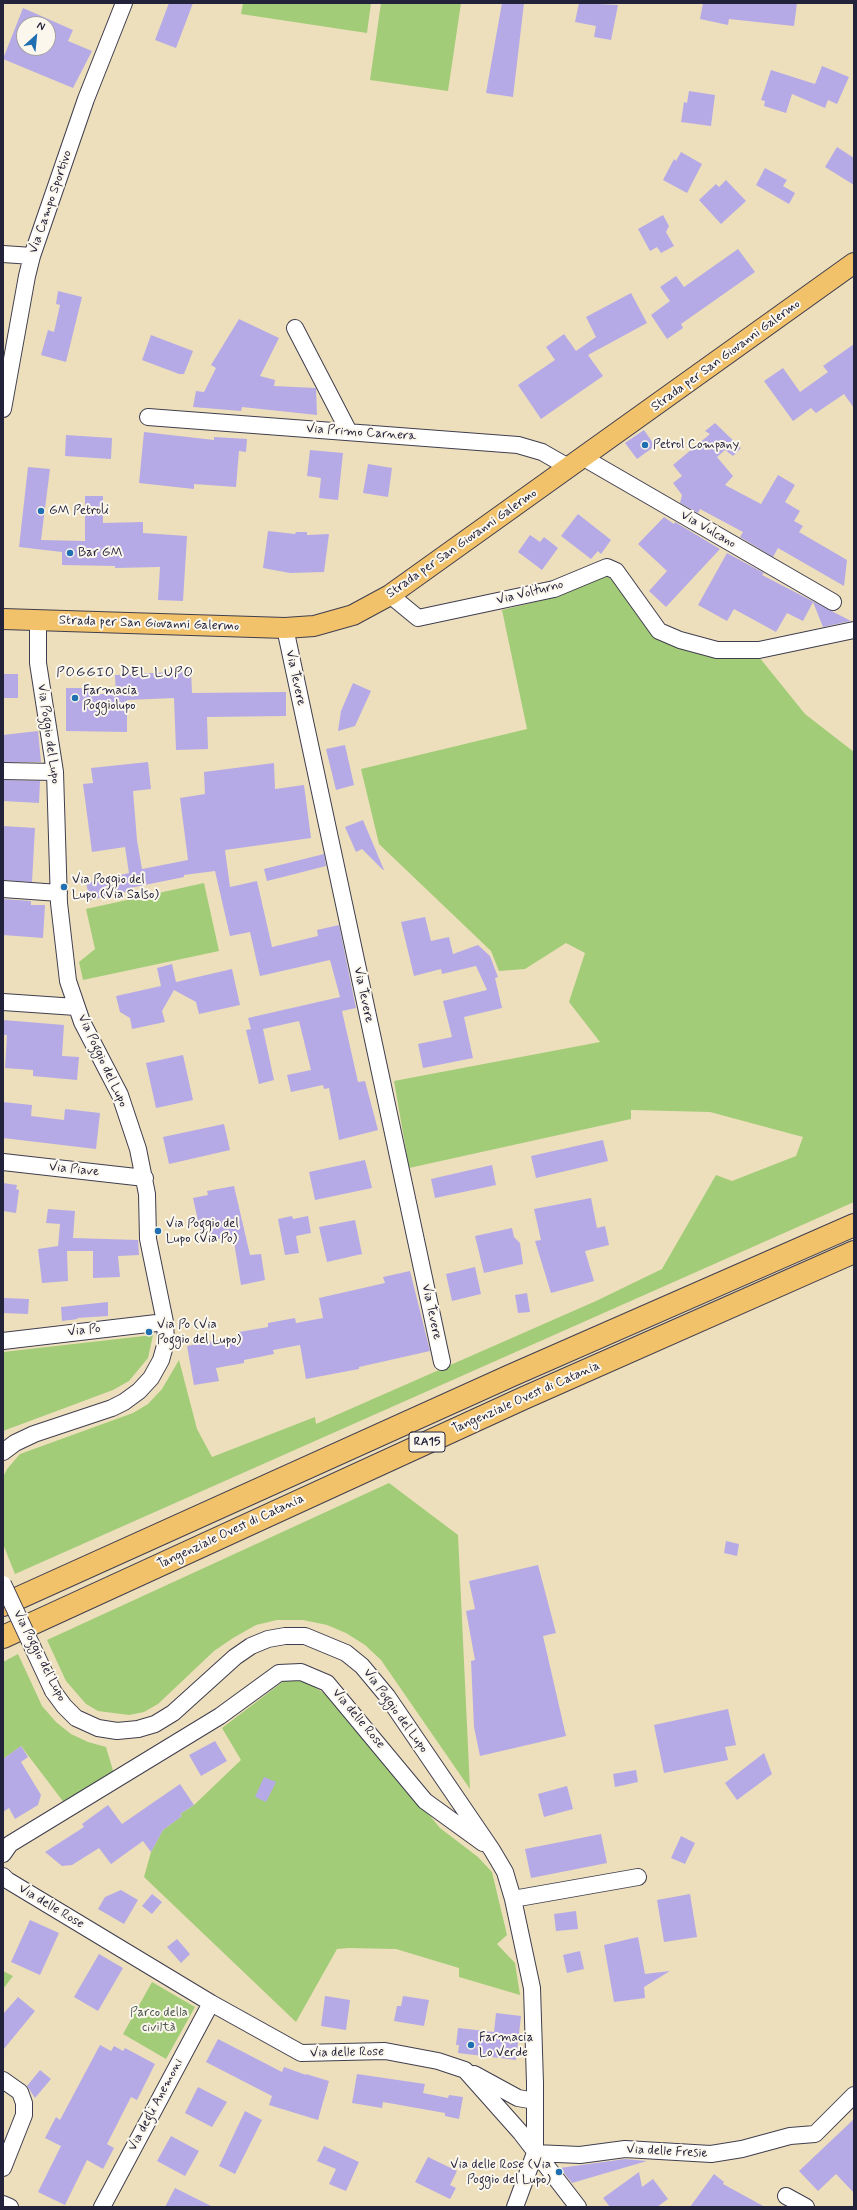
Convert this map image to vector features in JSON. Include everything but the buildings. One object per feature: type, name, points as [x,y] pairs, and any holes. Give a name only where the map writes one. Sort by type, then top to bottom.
[{"type":"highway","name":"Tangenziale Ovest di Catania","points":[[3,1605],[510,1376],[854,1225]]},
{"type":"highway","name":"Tangenziale Ovest di Catania","points":[[3,1637],[509,1405],[854,1252]]},
{"type":"highway","points":[[3,1600],[88,1567]]},
{"type":"main road","name":"Strada per San Giovanni Galermo","points":[[3,619],[285,628],[314,626],[353,615],[390,595],[577,463],[854,263]]},
{"type":"street","name":"Via Campo Sportivo","points":[[3,409],[5,383],[32,256],[86,99],[124,3]]},
{"type":"street","points":[[3,254],[32,256]]},
{"type":"street","points":[[296,328],[349,432]]},
{"type":"street","name":"Via Primo Carnera","points":[[148,417],[518,445],[577,463]]},
{"type":"street","name":"Via Vulcano","points":[[577,463],[833,602]]},
{"type":"street","name":"Via Volturno","points":[[390,595],[418,618],[554,589],[607,567],[616,571],[659,631],[680,640],[717,650],[759,650],[854,630]]},
{"type":"street","name":"Via Poggio del Lupo","points":[[3,1452],[15,1443],[34,1434],[112,1408],[139,1391],[151,1378],[161,1360],[166,1342],[165,1322],[148,1239],[145,1178],[138,1149],[120,1095],[82,1022],[68,981],[59,893],[55,772],[38,663],[38,620]]},
{"type":"street","name":"Via Tevere","points":[[285,628],[442,1362]]},
{"type":"street","points":[[3,771],[55,772]]},
{"type":"street","points":[[3,889],[59,893]]},
{"type":"street","points":[[3,1002],[76,1007]]},
{"type":"street","name":"Via Piave","points":[[3,1162],[145,1178]]},
{"type":"street","name":"Via Po","points":[[3,1341],[165,1322]]},
{"type":"street","name":"Via Poggio del Lupo","points":[[3,1584],[53,1691],[64,1706],[76,1718],[92,1725],[117,1731],[138,1729],[155,1724],[173,1713],[234,1656],[252,1646],[285,1636],[305,1636],[346,1653],[362,1666],[387,1696],[492,1850],[505,1872],[513,1899],[532,1988],[535,2100],[535,2153],[514,2207]]},
{"type":"street","name":"Via delle Rose","points":[[3,1854],[10,1844],[220,1716],[279,1673],[301,1672],[327,1683],[425,1801],[492,1850]]},
{"type":"street","points":[[432,1806],[446,1800],[448,1786]]},
{"type":"street","name":"Via delle Rose","points":[[3,1876],[7,1880],[211,2003],[301,2053],[385,2051],[438,2061],[465,2070],[521,2133],[578,2207]]},
{"type":"street","points":[[513,1899],[638,1877]]},
{"type":"street","name":"Via degli Anemoni","points":[[102,2207],[211,2003]]},
{"type":"street","points":[[465,2070],[518,2098],[535,2100]]},
{"type":"street","points":[[3,2080],[20,2092],[24,2103],[24,2115],[3,2168]]},
{"type":"street","name":"Via delle Fresie","points":[[535,2153],[580,2155],[625,2149],[711,2154],[742,2149],[790,2136],[815,2134],[854,2096]]},
{"type":"street","points":[[786,2196],[806,2207]]},
{"type":"street","points":[[3,2204],[10,2207]]},
{"type":"green space","points":[[243,3],[371,3],[367,33],[241,14]]},
{"type":"green space","points":[[381,3],[461,3],[448,91],[370,80]]},
{"type":"green space","points":[[604,576],[617,581],[644,625],[659,639],[721,658],[759,657],[805,714],[854,752],[854,1202],[15,1574],[3,1544],[3,1477],[7,1469],[20,1454],[133,1413],[148,1404],[162,1389],[179,1360],[197,1429],[212,1457],[315,1417],[316,1424],[596,1301],[662,1269],[716,1175],[732,1181],[796,1156],[803,1137],[710,1112],[631,1110],[631,1119],[409,1168],[394,1081],[600,1042],[569,1002],[585,953],[566,943],[525,969],[499,971],[491,951],[379,844],[361,769],[527,729],[502,610],[552,598]]},
{"type":"green space","points":[[204,883],[219,951],[83,980],[79,962],[95,949],[86,909]]},
{"type":"green space","points":[[153,1335],[148,1358],[129,1381],[113,1390],[3,1431],[3,1352]]},
{"type":"green space","points":[[389,1483],[458,1535],[470,1789],[381,1660],[365,1645],[346,1633],[327,1625],[303,1620],[277,1620],[256,1625],[214,1651],[158,1704],[144,1712],[129,1715],[98,1711],[86,1704],[66,1681],[47,1640]]},
{"type":"green space","points":[[18,1654],[42,1706],[56,1722],[71,1734],[88,1742],[106,1747],[114,1774],[65,1804],[21,1746],[3,1759],[3,1662]]},
{"type":"green space","points":[[285,1680],[306,1681],[334,1700],[440,1828],[478,1857],[492,1872],[507,1935],[497,1944],[515,1963],[520,1995],[459,1977],[459,1968],[396,1949],[337,1949],[296,2022],[144,1877],[151,1852],[163,1830],[182,1816],[180,1814],[194,1805],[241,1760],[222,1728]]},
{"type":"green space","points":[[3,1971],[13,1976],[3,1989]]},
{"type":"green space","name":"Parco della civiltà","points":[[152,1982],[195,2007],[166,2059],[123,2034]]},
{"type":"place","name":"Petrol Company","points":[[645,445]]},
{"type":"place","name":"GM Petroli","points":[[41,511]]},
{"type":"place","name":"Bar GM","points":[[70,553]]},
{"type":"place","name":"Farmacia Poggiolupo","points":[[75,698]]},
{"type":"place","name":"Via Poggio del Lupo (Via Salso)","points":[[64,887]]},
{"type":"place","name":"Via Poggio del Lupo (Via Po)","points":[[158,1231]]},
{"type":"place","name":"Via Po (Via Poggio del Lupo)","points":[[149,1332]]},
{"type":"place","name":"Farmacia Lo Verde","points":[[471,2045]]},
{"type":"place","name":"Via delle Rose (Via Poggio del Lupo)","points":[[559,2172]]},
{"type":"district","name":"POGGIO DEL LUPO","points":[[125,673]]}]
